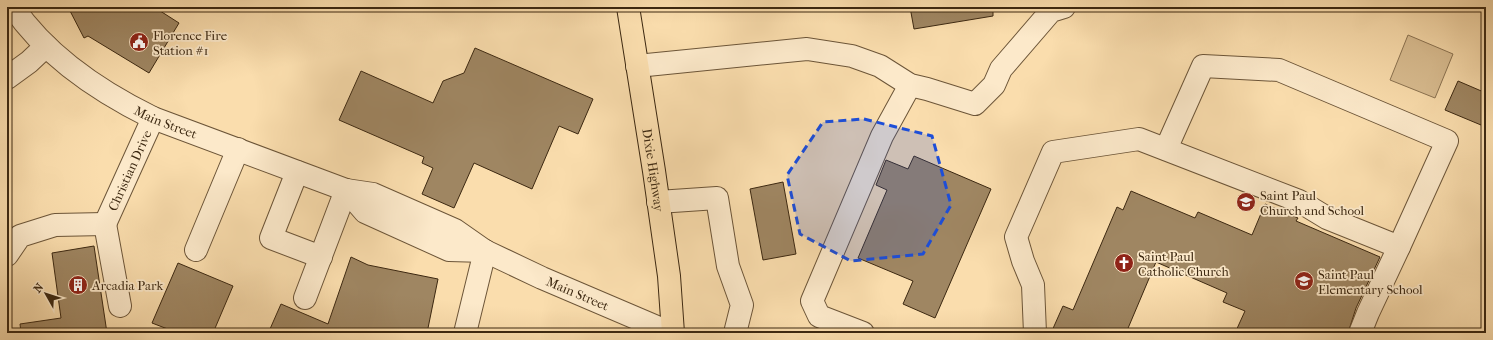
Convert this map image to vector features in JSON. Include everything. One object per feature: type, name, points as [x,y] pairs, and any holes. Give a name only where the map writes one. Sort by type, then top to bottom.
[{"type":"main road","name":"Dixie Highway","points":[[628,7],[669,276],[672,333]]},
{"type":"street","points":[[638,66],[807,49],[852,56],[880,66],[910,85],[975,104],[994,86],[1001,70],[1051,12],[1064,7]]},
{"type":"street","name":"Main Street","points":[[14,12],[60,60],[134,109],[153,118],[346,190],[365,212],[449,250],[485,251],[542,278],[672,333]]},
{"type":"street","points":[[7,78],[29,62],[46,46]]},
{"type":"street","points":[[1166,149],[1203,66],[1279,70],[1447,141],[1360,333]]},
{"type":"street","points":[[863,333],[819,316],[812,301],[882,136],[910,85]]},
{"type":"street","name":"Christian Drive","points":[[105,224],[153,118]]},
{"type":"street","points":[[1035,333],[1036,325],[1033,285],[1023,261],[1016,237],[1053,152],[1140,139],[1299,201],[1327,218],[1399,248]]},
{"type":"street","points":[[196,250],[238,150]]},
{"type":"street","points":[[297,172],[271,238],[321,257]]},
{"type":"street","points":[[305,298],[346,190]]},
{"type":"street","points":[[658,202],[717,198],[728,266],[742,305],[735,333]]},
{"type":"street","points":[[7,255],[20,236],[55,225],[105,224],[120,306]]},
{"type":"street","points":[[465,333],[485,251]]},
{"type":"highlighted area","points":[[864,119],[932,136],[951,205],[923,254],[851,261],[800,234],[787,175],[823,122]]},
{"type":"shaded area","points":[[1408,35],[1453,54],[1435,98],[1390,80]]},
{"type":"building","points":[[68,7],[154,7],[179,23],[149,73],[88,36],[84,38]]},
{"type":"building","points":[[910,7],[993,7],[993,16],[914,29]]},
{"type":"building","points":[[475,48],[593,99],[578,134],[559,126],[532,189],[474,163],[454,208],[422,194],[433,168],[422,163],[424,157],[339,120],[361,71],[433,103],[443,81],[464,73]]},
{"type":"building","points":[[1458,81],[1486,93],[1486,114],[1481,125],[1445,110]]},
{"type":"building","points":[[914,156],[991,189],[935,318],[903,304],[913,281],[858,258],[887,190],[876,185],[886,160],[908,169]]},
{"type":"building","points":[[783,182],[796,254],[763,260],[750,189]]},
{"type":"building","points":[[1131,191],[1195,218],[1198,212],[1252,235],[1265,204],[1298,218],[1296,221],[1380,257],[1356,308],[1348,333],[1235,333],[1245,311],[1223,302],[1227,293],[1156,262],[1126,333],[1051,333],[1063,306],[1073,310],[1117,207],[1123,210]]},
{"type":"building","name":"Arcadia Park","points":[[94,246],[107,333],[21,333],[20,324],[61,318],[52,253]]},
{"type":"building","points":[[351,257],[368,265],[438,279],[427,333],[278,333],[270,329],[281,304],[328,324]]},
{"type":"building","points":[[178,263],[233,286],[213,333],[178,333],[152,323]]},
{"type":"place","name":"Florence Fire Station #1","points":[[139,42]]},
{"type":"place","name":"Saint Paul Church and School","points":[[1246,202]]},
{"type":"place","name":"Saint Paul Catholic Church","points":[[1124,263]]},
{"type":"place","name":"Saint Paul Elementary School","points":[[1304,281]]},
{"type":"place","name":"Arcadia Park","points":[[78,285]]}]
